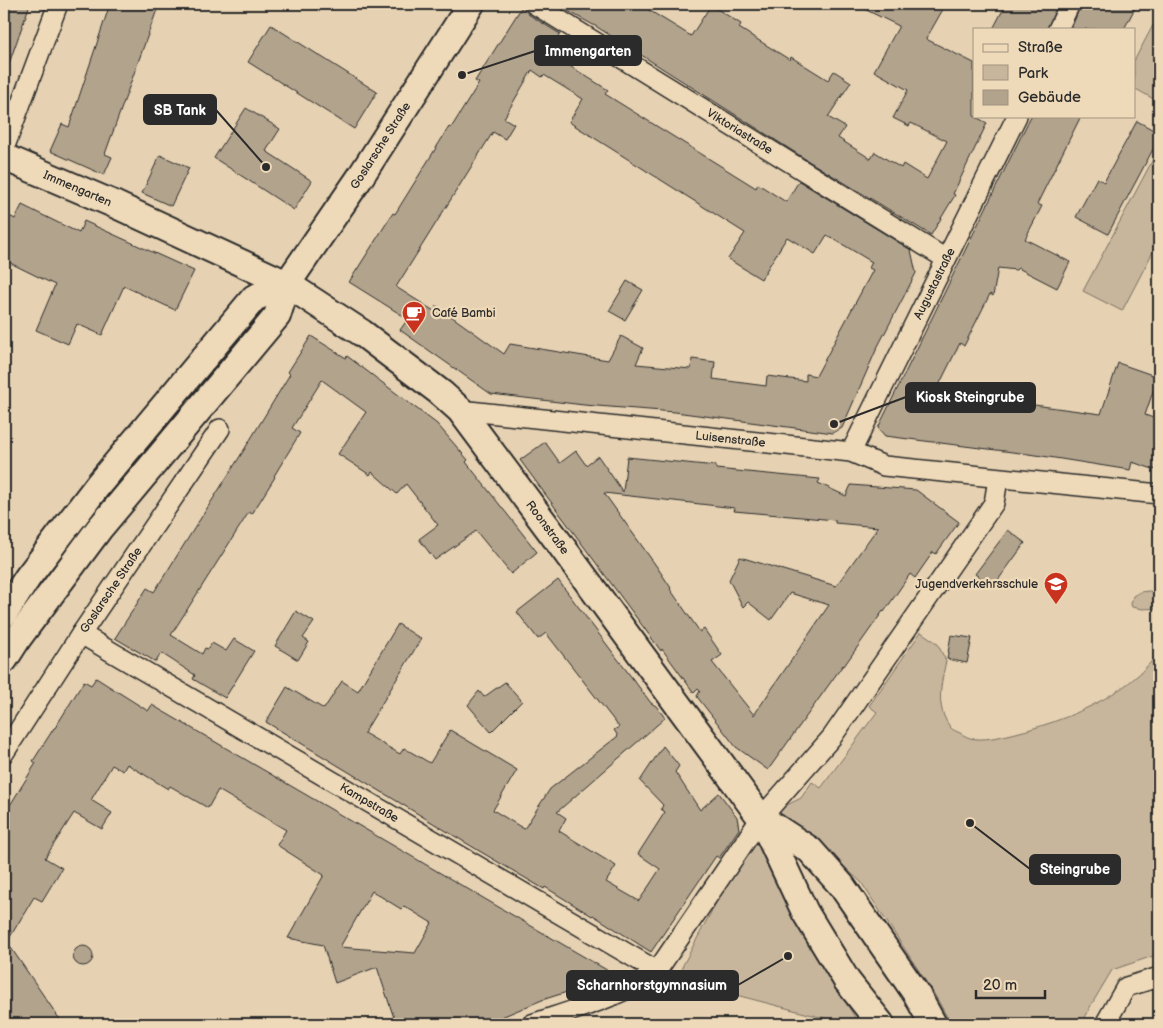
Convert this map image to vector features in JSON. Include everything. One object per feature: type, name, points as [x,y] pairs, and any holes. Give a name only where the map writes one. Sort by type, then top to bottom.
[{"type":"street","points":[[4,149],[58,4]]},
{"type":"street","name":"Goslarsche Straße","points":[[286,284],[364,171],[471,4]]},
{"type":"street","name":"Viktoriastraße","points":[[534,4],[946,259]]},
{"type":"street","points":[[1058,28],[1070,4]]},
{"type":"street","name":"Augustastraße","points":[[851,452],[1016,118]]},
{"type":"street","name":"Immengarten","points":[[4,157],[116,205],[286,284]]},
{"type":"street","points":[[4,614],[28,578],[98,486],[254,298],[286,284]]},
{"type":"street","points":[[4,660],[18,638],[99,529],[276,316],[286,284]]},
{"type":"street","name":"Roonstraße","points":[[286,284],[362,333],[441,393],[460,410],[761,818]]},
{"type":"street","name":"Luisenstraße","points":[[460,410],[851,452],[884,466],[1159,494]]},
{"type":"street","name":"Goslarsche Straße","points":[[4,753],[81,634],[220,429]]},
{"type":"street","points":[[532,1024],[624,990],[657,972],[761,818],[832,737],[994,503],[998,479]]},
{"type":"street","name":"Kampstraße","points":[[81,634],[657,972]]},
{"type":"street","points":[[761,818],[805,912],[847,981],[881,1024]]},
{"type":"street","points":[[761,818],[810,850],[842,886],[917,996],[933,1024]]},
{"type":"street","points":[[1105,1024],[1126,987],[1159,977]]},
{"type":"green space","points":[[1159,14],[1159,102],[1136,89],[1136,57]]},
{"type":"green space","points":[[1159,148],[1159,240],[1122,311],[1083,291]]},
{"type":"green space","points":[[1140,592],[1159,593],[1159,608],[1143,609],[1132,607],[1133,596]]},
{"type":"green space","points":[[921,632],[937,643],[946,661],[940,695],[945,719],[953,730],[975,739],[996,737],[1053,722],[1105,699],[1129,683],[1159,652],[1159,954],[1112,970],[1080,1024],[951,1024],[936,997],[861,882],[802,829],[761,819],[793,916],[859,1024],[847,1024],[694,984],[684,978],[682,967],[761,818],[801,798],[812,782],[821,788],[877,712],[869,706]]},
{"type":"building","points":[[4,4],[30,4],[6,72],[4,71]]},
{"type":"building","points":[[110,4],[159,4],[105,154],[112,157],[104,175],[50,151],[62,124],[69,127]]},
{"type":"building","points":[[555,4],[639,4],[691,36],[711,5],[741,24],[739,28],[790,60],[791,57],[828,80],[834,71],[851,82],[828,117],[845,127],[838,138],[871,159],[875,152],[901,168],[903,164],[927,179],[947,141],[911,123],[909,126],[893,118],[908,90],[874,71],[899,26],[854,4],[946,4],[926,39],[973,62],[973,118],[978,118],[987,123],[953,194],[955,195],[931,235],[810,162],[597,27]]},
{"type":"building","points":[[1006,4],[1058,4],[1047,28],[994,28]]},
{"type":"building","points":[[1081,4],[1137,4],[1125,28],[1071,28]]},
{"type":"building","points":[[523,5],[528,14],[560,34],[549,53],[608,90],[605,94],[756,188],[758,184],[786,202],[799,181],[911,250],[916,273],[877,348],[842,428],[833,433],[675,412],[584,405],[491,394],[400,330],[408,319],[349,282],[393,213],[395,214],[449,127],[451,128],[479,83],[475,81]],"holes":[[[532,70],[542,77],[544,75],[583,99],[569,122],[745,233],[728,259],[761,279],[787,237],[815,254],[827,235],[872,262],[869,268],[873,270],[816,376],[806,374],[806,381],[767,376],[766,386],[713,379],[715,362],[692,359],[691,369],[636,364],[643,348],[621,336],[608,360],[510,344],[504,354],[437,306],[434,311],[396,287],[493,132],[505,139],[514,124],[504,118]]]},
{"type":"building","points":[[271,25],[377,92],[354,129],[248,62]]},
{"type":"building","points":[[246,108],[280,129],[266,151],[312,181],[294,210],[214,158]]},
{"type":"building","points":[[1030,118],[1080,118],[1037,204],[1042,206],[1025,239],[1070,262],[1057,288],[1018,268],[1016,270],[998,268],[993,296],[990,294],[964,346],[960,343],[934,395],[977,401],[976,407],[1011,411],[1012,402],[1101,414],[1118,363],[1158,377],[1145,415],[1159,420],[1159,471],[1132,462],[1130,470],[1036,455],[885,436],[878,428]]},
{"type":"building","points":[[1137,121],[1159,133],[1159,138],[1108,234],[1076,217],[1097,178],[1104,182]]},
{"type":"building","points":[[160,155],[189,168],[171,206],[142,193]]},
{"type":"building","points":[[22,205],[79,233],[84,221],[194,271],[175,310],[124,286],[102,335],[77,324],[68,344],[36,330],[55,285],[4,260],[4,213],[15,219]]},
{"type":"building","points":[[627,281],[643,290],[625,320],[609,311]]},
{"type":"building","points":[[311,336],[346,358],[347,356],[437,424],[468,460],[466,462],[537,552],[511,574],[476,531],[435,560],[419,539],[438,525],[406,484],[397,494],[372,472],[370,475],[338,454],[366,412],[322,380],[292,428],[300,433],[275,477],[252,514],[249,512],[171,635],[202,654],[205,648],[208,649],[212,643],[226,651],[234,639],[254,651],[225,698],[193,679],[195,675],[161,653],[156,662],[115,638],[147,588],[154,592],[244,450],[290,374],[288,372]]},
{"type":"building","points":[[545,442],[560,463],[576,451],[586,465],[598,456],[623,492],[627,457],[716,466],[716,469],[820,479],[818,483],[846,496],[851,485],[916,490],[959,522],[936,554],[933,552],[915,578],[910,574],[768,770],[736,747],[698,698],[697,696],[700,691],[698,689],[694,693],[662,649],[661,651],[520,460]],"holes":[[[604,493],[735,508],[734,511],[835,520],[835,523],[878,527],[836,586],[740,557],[729,580],[743,607],[748,602],[771,620],[790,593],[829,605],[754,715],[712,662],[722,655],[704,629],[700,632],[657,567]]]},
{"type":"building","points":[[1008,530],[1025,543],[993,587],[975,574]]},
{"type":"building","points":[[558,580],[651,703],[656,706],[665,718],[557,812],[566,818],[559,831],[616,866],[606,882],[639,901],[660,869],[638,854],[665,812],[661,809],[663,805],[640,781],[663,746],[679,766],[675,772],[700,810],[719,793],[737,817],[739,829],[719,858],[716,856],[651,952],[593,915],[481,852],[266,722],[287,687],[324,709],[342,681],[358,691],[398,624],[421,639],[364,733],[400,754],[404,748],[430,763],[450,730],[517,770],[493,810],[524,829],[550,789],[618,736],[614,730],[619,727],[546,633],[538,639],[517,612]]},
{"type":"building","points":[[296,611],[314,622],[303,638],[309,642],[298,660],[275,646]]},
{"type":"building","points":[[951,635],[972,638],[967,663],[947,659]]},
{"type":"building","points":[[96,678],[148,711],[152,705],[617,976],[542,1000],[485,1024],[396,1024],[377,967],[335,983],[323,945],[288,938],[324,875],[277,845],[286,830],[218,790],[208,808],[170,786],[168,789],[127,764],[123,771],[112,765],[91,800],[112,813],[102,829],[74,813],[45,858],[62,868],[42,901],[34,897],[7,942],[63,1024],[15,1024],[4,1008],[4,815],[36,763],[33,761],[84,681],[91,685]],"holes":[[[372,891],[401,909],[404,906],[432,923],[415,953],[340,947]]]},
{"type":"building","points":[[505,682],[522,701],[491,732],[468,705],[479,691],[484,697]]},
{"type":"building","points":[[83,946],[90,949],[93,956],[90,963],[83,966],[76,963],[73,956],[76,949]]},
{"type":"place","name":"Immengarten","points":[[462,75]]},
{"type":"place","name":"SB Tank","points":[[266,167]]},
{"type":"place","name":"Café Bambi","points":[[414,334]]},
{"type":"place","name":"Kiosk Steingrube","points":[[834,424]]},
{"type":"place","name":"Jugendverkehrsschule","points":[[1056,605]]},
{"type":"place","name":"Steingrube","points":[[970,823]]},
{"type":"place","name":"Scharnhorstgymnasium","points":[[788,956]]}]
